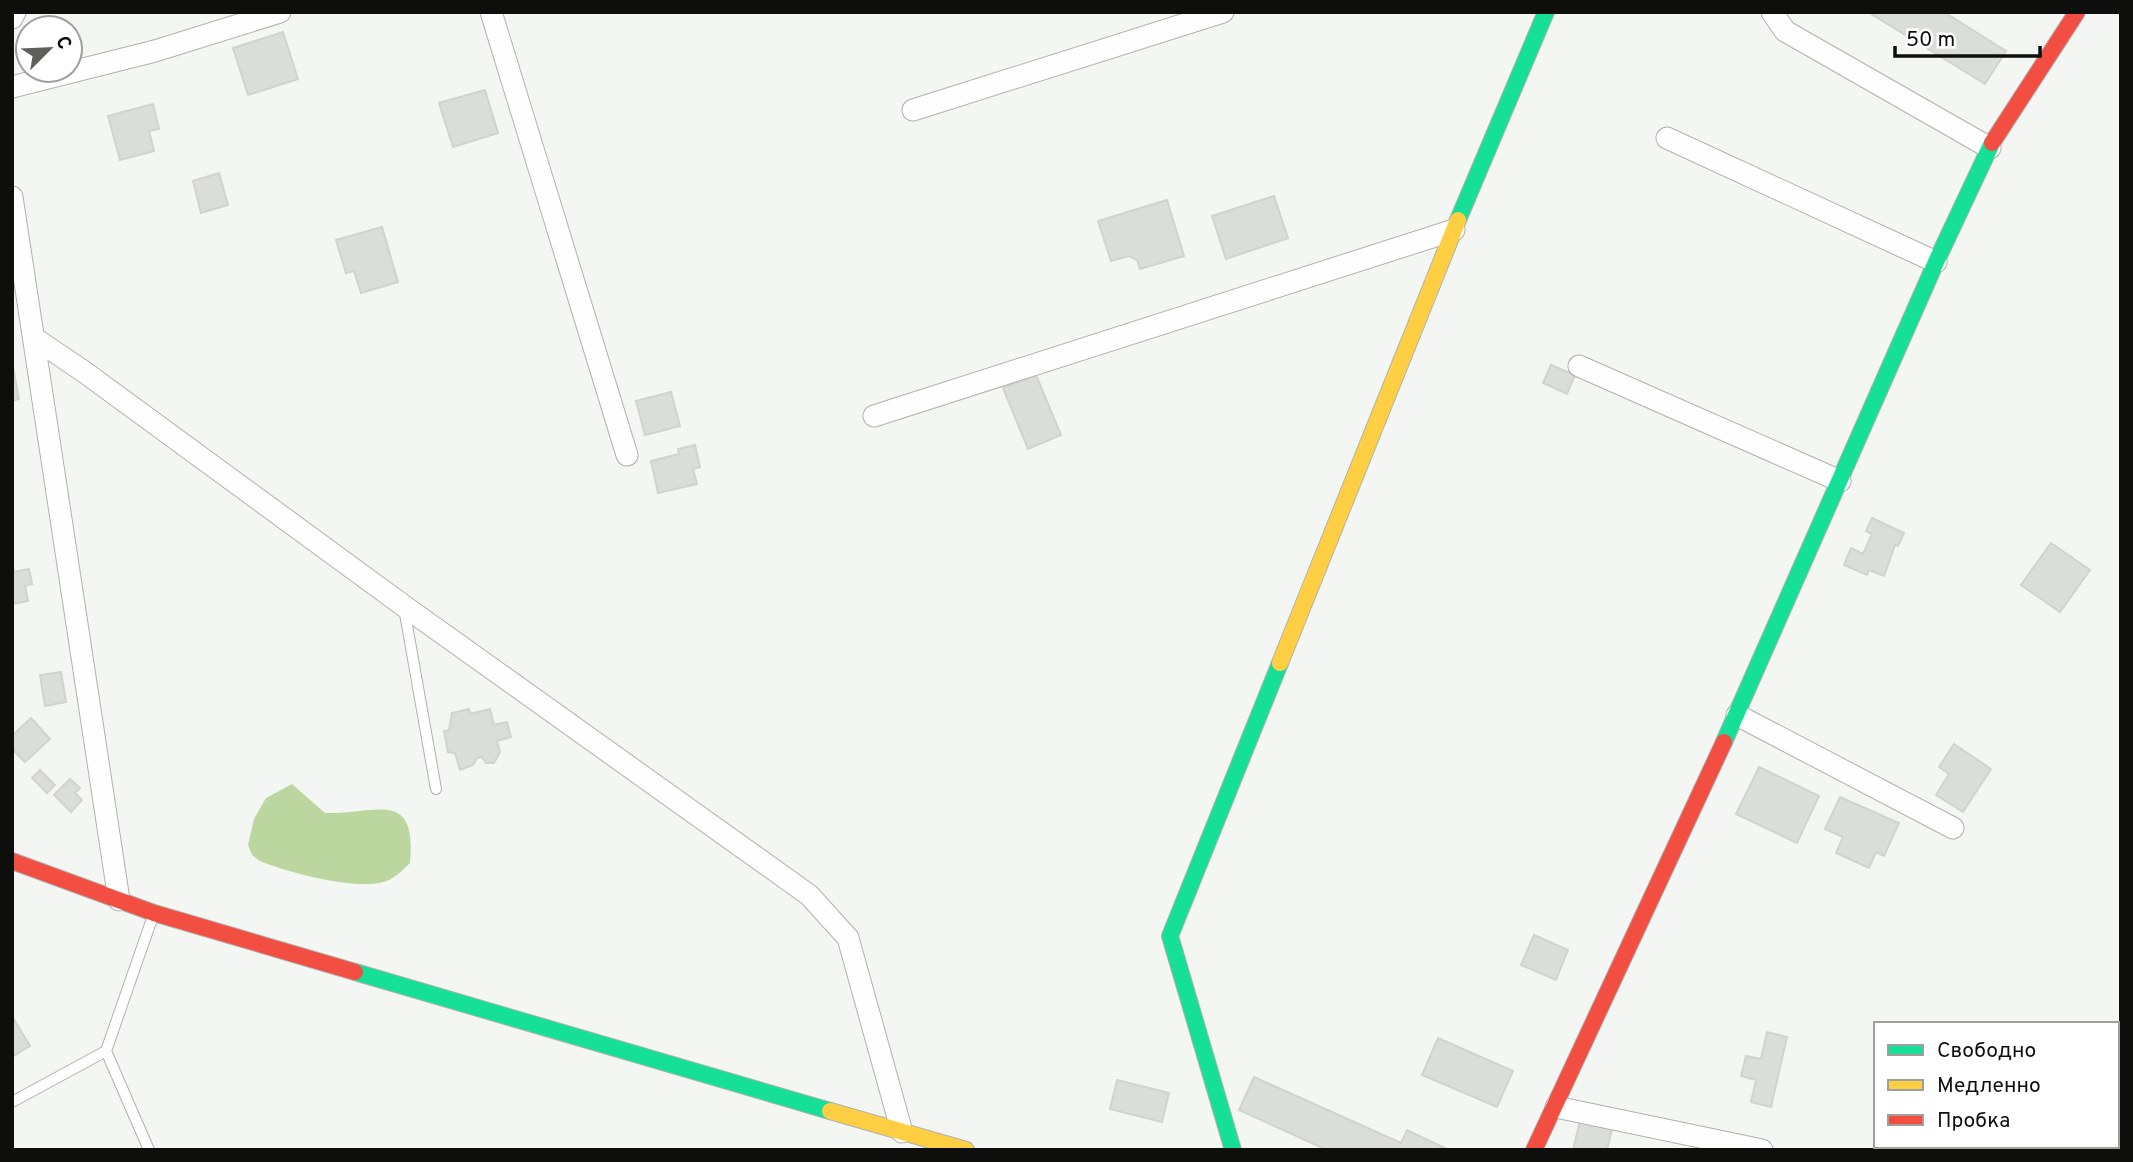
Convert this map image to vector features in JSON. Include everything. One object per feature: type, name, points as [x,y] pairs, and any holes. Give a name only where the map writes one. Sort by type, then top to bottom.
[{"type":"street","points":[[12,18],[15,12]]},
{"type":"street","points":[[12,87],[155,51],[280,12]]},
{"type":"street","points":[[491,12],[627,455]]},
{"type":"street","points":[[913,110],[1223,12]]},
{"type":"street","points":[[1233,1150],[1170,936],[1454,230],[1546,12]]},
{"type":"street","points":[[1772,12],[1785,31],[1990,148]]},
{"type":"street","points":[[1534,1150],[1737,715],[1936,262],[1996,135],[2077,12]]},
{"type":"street","points":[[1667,138],[1936,262]]},
{"type":"street","points":[[12,197],[119,900]]},
{"type":"street","points":[[874,416],[1454,230]]},
{"type":"street","points":[[34,338],[809,895],[848,937],[902,1132]]},
{"type":"street","points":[[1579,366],[1840,481]]},
{"type":"street","points":[[1737,715],[1953,828]]},
{"type":"street","points":[[12,861],[153,913],[966,1150]]},
{"type":"street","points":[[1556,1107],[1762,1150]]},
{"type":"lane","points":[[404,606],[436,789]]},
{"type":"lane","points":[[149,1150],[106,1051],[153,913]]},
{"type":"lane","points":[[12,1102],[106,1051]]},
{"type":"shaded area","points":[[292,784],[325,813],[389,810],[399,814],[407,823],[410,863],[389,880],[362,884],[324,880],[260,861],[252,855],[248,845],[254,819],[266,798]]},
{"type":"building","points":[[1868,12],[1944,12],[2006,51],[1985,84]]},
{"type":"building","points":[[283,32],[298,79],[248,95],[233,48]]},
{"type":"building","points":[[485,90],[498,133],[453,147],[439,103]]},
{"type":"building","points":[[153,104],[159,129],[149,131],[154,151],[120,160],[108,116]]},
{"type":"building","points":[[219,173],[228,205],[201,213],[193,181]]},
{"type":"building","points":[[1274,196],[1288,238],[1226,259],[1212,216]]},
{"type":"building","points":[[1167,200],[1184,256],[1140,269],[1137,260],[1129,256],[1111,261],[1098,221]]},
{"type":"building","points":[[382,227],[398,282],[361,293],[354,271],[346,273],[336,240]]},
{"type":"building","points":[[12,361],[19,399],[12,401]]},
{"type":"building","points":[[1551,365],[1575,375],[1567,394],[1543,383]]},
{"type":"building","points":[[1036,375],[1061,435],[1028,449],[1003,388]]},
{"type":"building","points":[[671,392],[680,426],[645,435],[636,401]]},
{"type":"building","points":[[695,445],[700,467],[693,469],[697,484],[658,493],[651,461],[679,454],[678,449]]},
{"type":"building","points":[[1872,518],[1904,533],[1898,546],[1895,545],[1884,576],[1869,570],[1867,575],[1844,565],[1851,548],[1863,554],[1872,534],[1866,531]]},
{"type":"building","points":[[2051,543],[2090,570],[2060,612],[2021,585]]},
{"type":"building","points":[[12,562],[14,572],[29,569],[32,584],[25,586],[28,601],[12,604]]},
{"type":"building","points":[[61,672],[66,702],[45,706],[40,675]]},
{"type":"building","points":[[469,709],[470,714],[490,709],[494,725],[507,722],[511,737],[497,741],[500,752],[494,763],[486,763],[482,757],[477,758],[473,765],[460,770],[455,753],[448,752],[444,731],[449,730],[452,713]]},
{"type":"building","points":[[31,718],[50,739],[25,762],[12,749],[12,736]]},
{"type":"building","points":[[1954,744],[1991,769],[1963,812],[1936,795],[1949,774],[1939,767]]},
{"type":"building","points":[[1759,767],[1819,796],[1797,843],[1736,814]]},
{"type":"building","points":[[40,770],[55,785],[47,793],[32,778]]},
{"type":"building","points":[[70,779],[80,788],[75,793],[82,800],[71,812],[54,795]]},
{"type":"building","points":[[1840,797],[1899,823],[1884,856],[1876,852],[1869,868],[1836,853],[1843,837],[1825,829]]},
{"type":"building","points":[[1534,935],[1568,950],[1556,980],[1521,965]]},
{"type":"building","points":[[12,1019],[30,1046],[12,1057]]},
{"type":"building","points":[[1767,1032],[1787,1037],[1771,1107],[1751,1102],[1756,1080],[1741,1076],[1746,1056],[1761,1059]]},
{"type":"building","points":[[1438,1038],[1513,1071],[1497,1107],[1422,1075]]},
{"type":"building","points":[[1254,1077],[1401,1143],[1407,1130],[1449,1150],[1327,1150],[1239,1110]]},
{"type":"building","points":[[1117,1080],[1169,1093],[1162,1122],[1110,1109]]},
{"type":"building","points":[[1580,1121],[1612,1129],[1607,1150],[1573,1150]]},
{"type":"traffic: fast","points":[[1458,220],[1546,12]]},
{"type":"traffic: fast","points":[[1724,742],[1936,262],[1992,143]]},
{"type":"traffic: fast","points":[[1233,1150],[1170,936],[1280,663]]},
{"type":"traffic: fast","points":[[355,972],[830,1111]]},
{"type":"traffic: slow","points":[[1280,663],[1458,220]]},
{"type":"traffic: slow","points":[[830,1111],[966,1150]]},
{"type":"traffic: jam","points":[[1992,143],[2077,12]]},
{"type":"traffic: jam","points":[[1534,1150],[1724,742]]},
{"type":"traffic: jam","points":[[12,861],[154,913],[355,972]]}]
